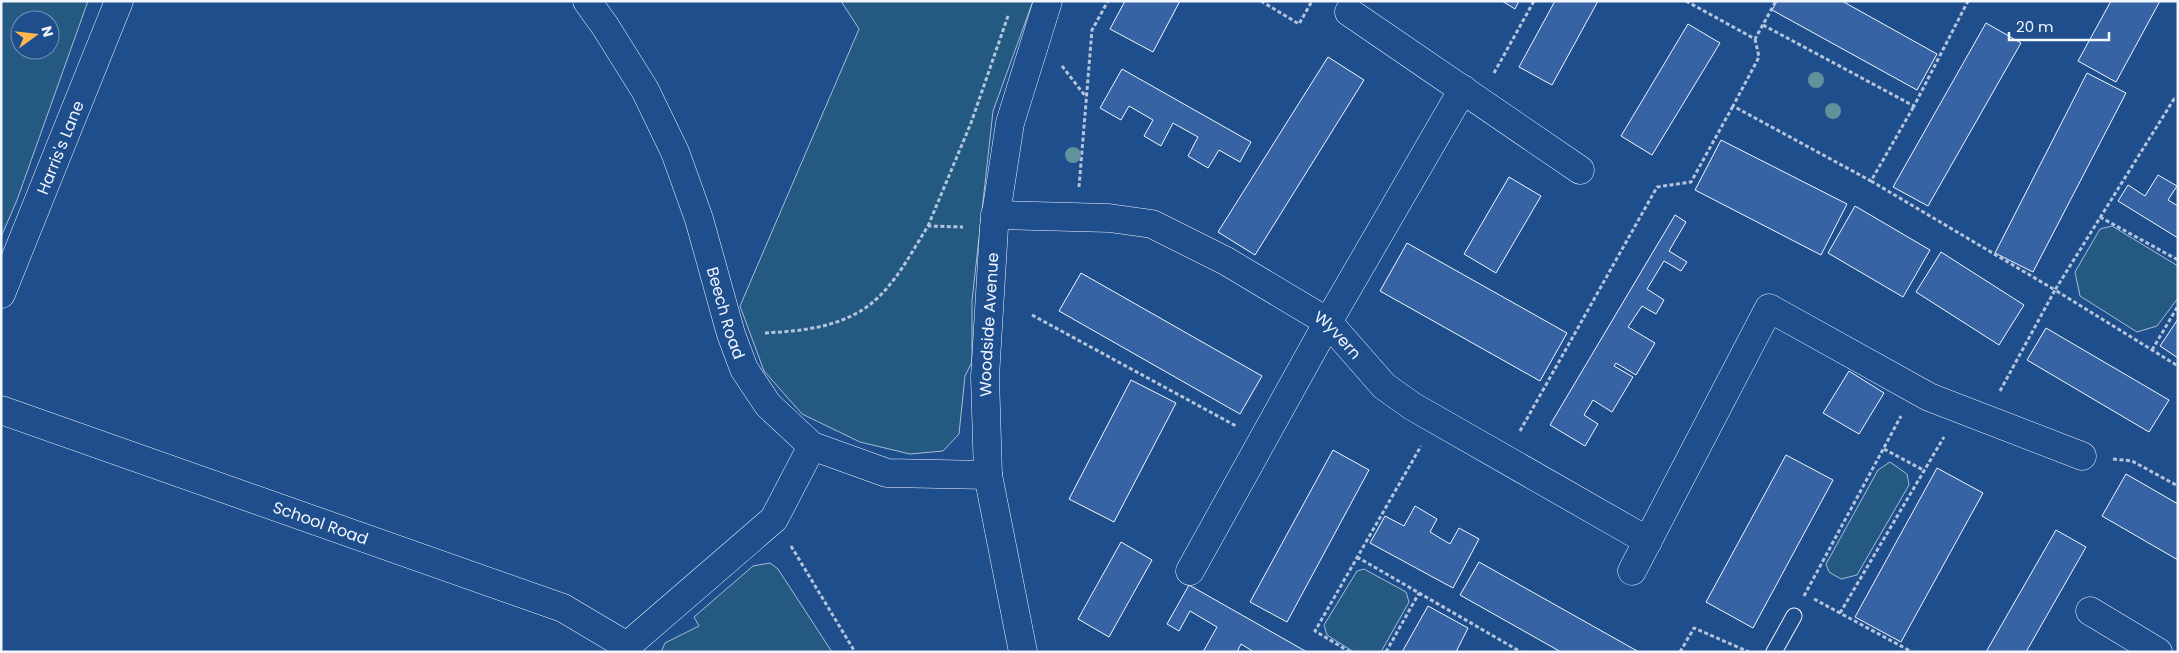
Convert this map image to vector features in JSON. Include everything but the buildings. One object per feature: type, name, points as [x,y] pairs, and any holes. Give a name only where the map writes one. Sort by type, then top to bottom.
[{"type":"street","name":"Harris's Lane","points":[[1,294],[119,1]]},
{"type":"street","name":"Beech Road","points":[[587,1],[645,90],[675,152],[699,219],[744,369],[768,404],[812,446],[887,473],[988,475]]},
{"type":"street","name":"Woodside Avenue","points":[[1022,652],[988,475],[985,377],[994,221],[1010,123],[1048,1]]},
{"type":"street","points":[[1349,12],[1580,170]]},
{"type":"street","points":[[1190,571],[1328,322],[1471,94]]},
{"type":"street","name":"Wyvern","points":[[994,221],[1109,218],[1152,224],[1226,261],[1328,322],[1384,386],[1412,406],[1648,541]]},
{"type":"street","points":[[1632,571],[1769,308],[1916,389],[1973,414],[2082,456]]},
{"type":"street","name":"School Road","points":[[1,410],[563,608],[628,649]]},
{"type":"street","points":[[628,649],[774,519],[812,446]]},
{"type":"street","points":[[2090,611],[2158,652]]},
{"type":"lane","points":[[1774,652],[1794,616]]},
{"type":"path","points":[[1076,218],[1092,30],[1108,1]]},
{"type":"path","points":[[1261,1],[1299,24],[1312,1]]},
{"type":"path","points":[[1471,94],[1534,1]]},
{"type":"path","points":[[1686,1],[1756,39]]},
{"type":"path","points":[[1504,459],[1657,187],[1691,182],[1759,57],[1756,39],[1776,1]]},
{"type":"path","points":[[1871,181],[1914,106],[1968,1]]},
{"type":"path","points":[[732,334],[801,331],[842,321],[869,306],[894,279],[928,226],[971,122],[1010,11]]},
{"type":"path","points":[[1763,25],[1914,106]]},
{"type":"path","points":[[1062,66],[1086,98]]},
{"type":"path","points":[[1840,613],[1924,471],[1973,414],[2054,290],[2174,99],[2178,99]]},
{"type":"path","points":[[1733,106],[1871,181],[2178,366]]},
{"type":"path","points":[[2100,217],[2178,260]]},
{"type":"path","points":[[928,226],[994,221]]},
{"type":"path","points":[[2152,350],[2178,306]]},
{"type":"path","points":[[1032,315],[1263,440]]},
{"type":"path","points":[[1794,616],[1916,389]]},
{"type":"path","points":[[1350,652],[1315,631],[1436,420]]},
{"type":"path","points":[[1884,449],[1924,471]]},
{"type":"path","points":[[2082,456],[2132,461],[2178,486]]},
{"type":"path","points":[[774,519],[855,652]]},
{"type":"path","points":[[1357,557],[1521,652]]},
{"type":"path","points":[[1386,652],[1419,593]]},
{"type":"path","points":[[1805,594],[1912,652]]},
{"type":"path","points":[[1680,652],[1694,628],[1749,652]]},
{"type":"shaded area","points":[[1,1],[88,1],[17,200],[1,237]]},
{"type":"shaded area","points":[[841,1],[1033,1],[993,111],[972,301],[972,362],[965,376],[959,434],[943,451],[910,454],[860,442],[802,414],[764,371],[740,306],[859,29]]},
{"type":"shaded area","points":[[2112,226],[2178,266],[2178,298],[2157,326],[2137,332],[2080,296],[2075,272],[2100,229]]},
{"type":"shaded area","points":[[1890,462],[1907,474],[1909,485],[1857,575],[1841,579],[1829,572],[1826,564],[1878,470]]},
{"type":"shaded area","points":[[770,563],[778,569],[832,652],[661,652],[665,643],[699,626],[694,617],[753,566]]},
{"type":"shaded area","points":[[1364,569],[1406,592],[1409,602],[1381,652],[1354,652],[1327,635],[1324,625],[1357,571]]}]
